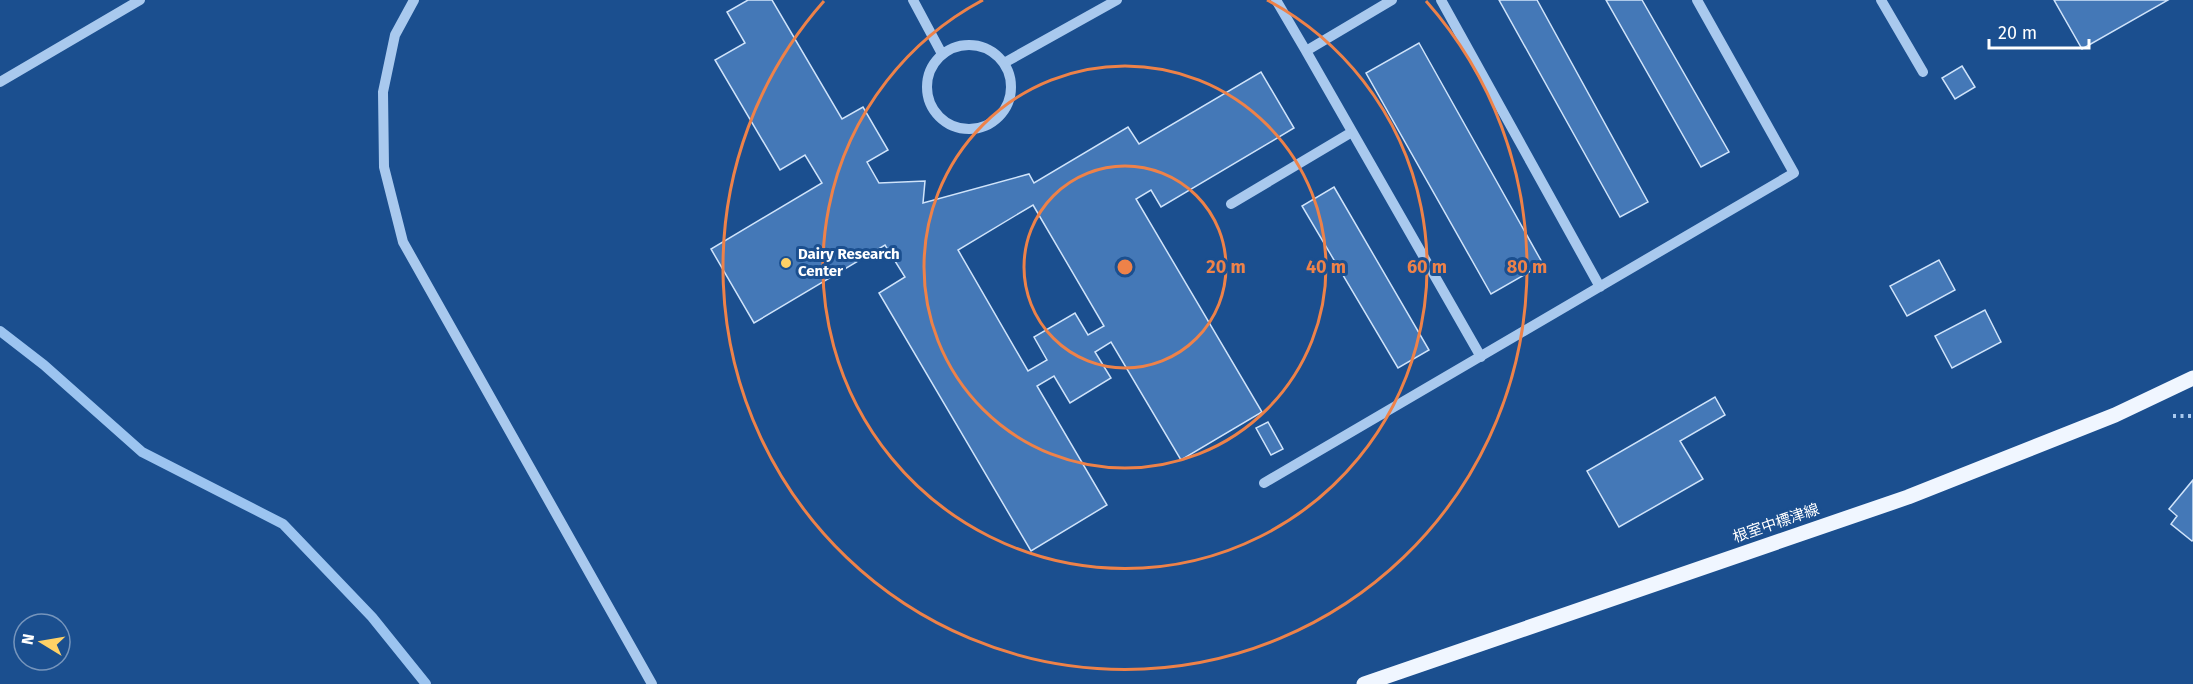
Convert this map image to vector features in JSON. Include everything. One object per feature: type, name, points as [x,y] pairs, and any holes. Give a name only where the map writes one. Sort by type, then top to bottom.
[{"type":"main road","name":"根室中標津線","points":[[1364,684],[1908,497],[2115,415],[2193,378]]},
{"type":"lane","points":[[0,82],[140,0]]},
{"type":"lane","points":[[414,0],[395,35],[383,92],[384,167],[404,242],[652,684]]},
{"type":"lane","points":[[913,0],[942,54]]},
{"type":"lane","points":[[1004,63],[1117,0]]},
{"type":"lane","points":[[1276,0],[1481,357]]},
{"type":"lane","points":[[1306,51],[1392,0]]},
{"type":"lane","points":[[1442,0],[1600,287]]},
{"type":"lane","points":[[1264,483],[1794,173],[1697,0]]},
{"type":"lane","points":[[1882,0],[1923,72]]},
{"type":"lane","points":[[968,44],[982,46],[1004,63],[1010,76],[1011,89],[1008,103],[1000,115],[990,123],[976,128],[963,128],[949,124],[938,116],[930,104],[928,77],[942,54],[954,47],[968,44]]},
{"type":"lane","points":[[1231,204],[1352,132]]},
{"type":"building","name":"Dairy Research Center","points":[[748,0],[772,0],[842,119],[863,107],[888,150],[867,162],[879,183],[925,181],[923,203],[1029,174],[1034,183],[1128,127],[1139,144],[1261,72],[1294,128],[1161,207],[1151,190],[1136,199],[1262,412],[1181,460],[1111,342],[1095,352],[1111,378],[1070,403],[1054,376],[1037,386],[1107,505],[1031,551],[879,293],[905,277],[885,245],[754,323],[711,249],[822,183],[805,155],[780,170],[715,60],[745,43],[727,12]],"holes":[[[1033,205],[1104,326],[1088,335],[1075,313],[1034,337],[1047,360],[1028,371],[958,250]]]},
{"type":"building","points":[[1499,0],[1537,0],[1648,202],[1620,217]]},
{"type":"building","points":[[1606,0],[1642,0],[1729,152],[1701,167]]},
{"type":"building","points":[[2054,0],[2168,0],[2082,49]]},
{"type":"building","points":[[1419,43],[1543,264],[1491,294],[1366,73]]},
{"type":"building","points":[[1962,66],[1975,87],[1955,99],[1942,78]]},
{"type":"building","points":[[1334,187],[1429,350],[1398,368],[1302,206]]},
{"type":"building","points":[[1939,260],[1955,290],[1907,316],[1890,286]]},
{"type":"building","points":[[1985,310],[2001,342],[1952,368],[1935,336]]},
{"type":"building","points":[[1715,397],[1725,415],[1680,441],[1703,479],[1619,527],[1587,471]]},
{"type":"building","points":[[1268,422],[1283,449],[1271,455],[1256,428]]},
{"type":"building","points":[[2193,480],[2192,541],[2171,524],[2177,516],[2169,509]]},
{"type":"waterway","points":[[0,331],[44,365],[142,452],[283,524],[372,617],[426,684]]},
{"type":"place","name":"Dairy Research Center","points":[[786,263]]}]
